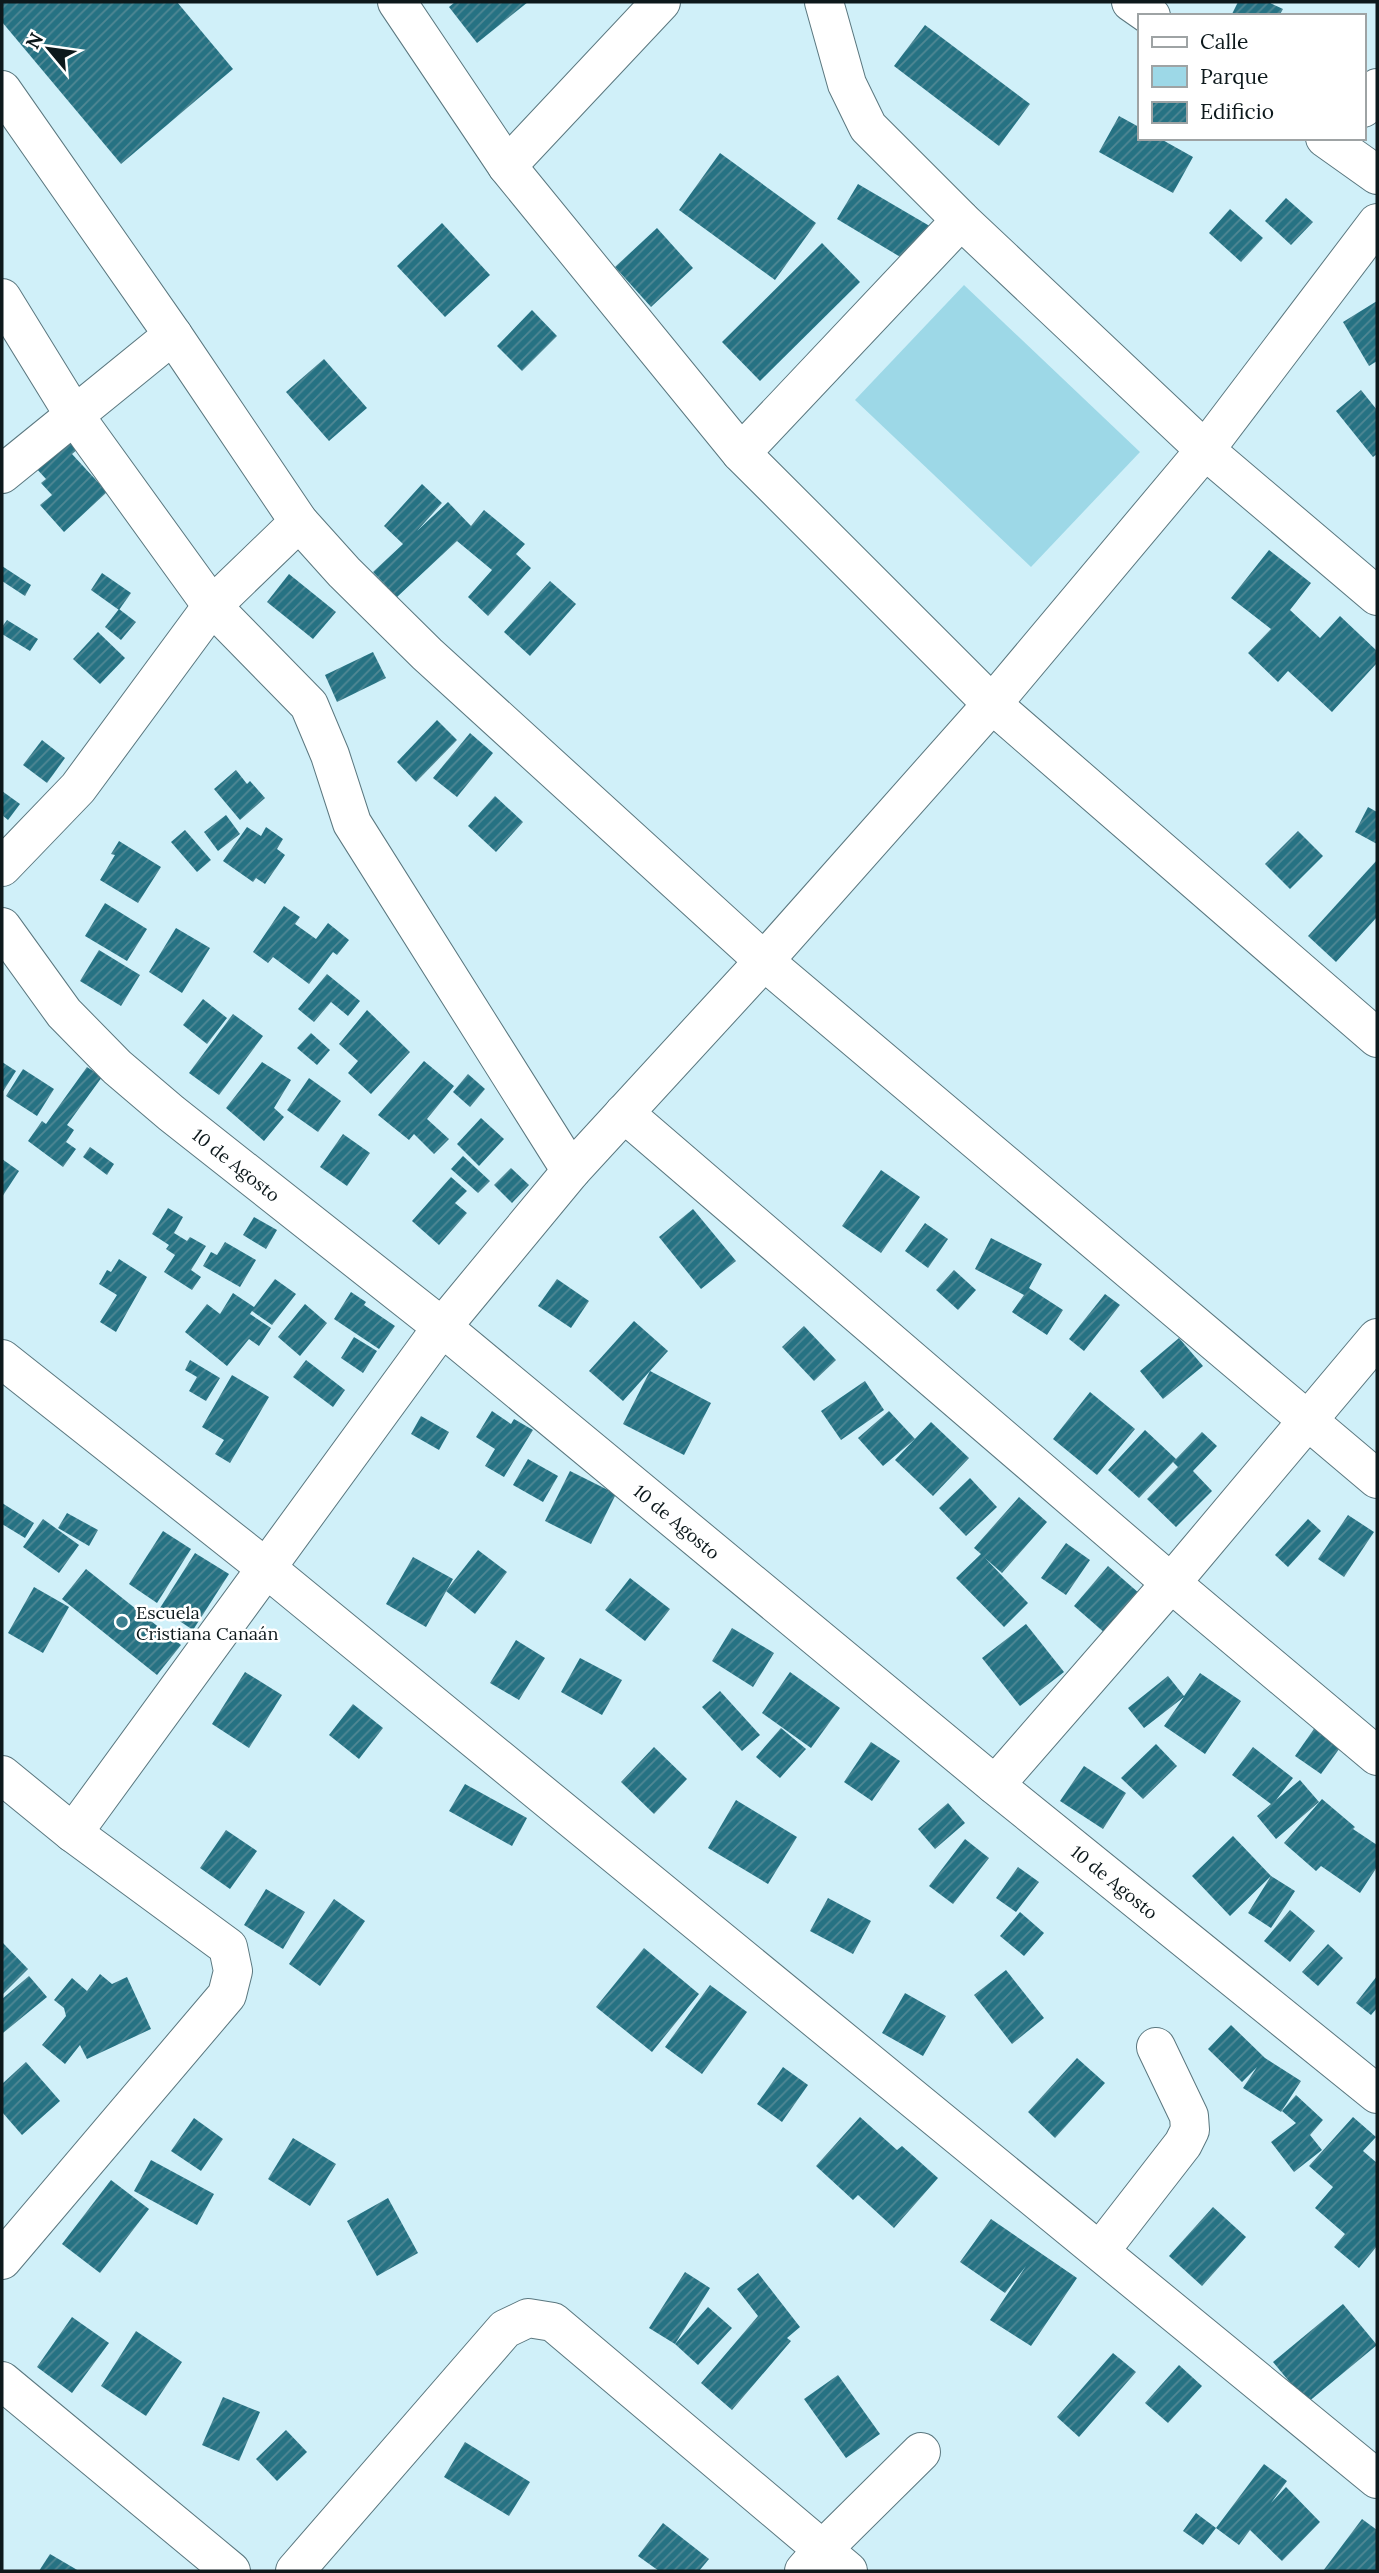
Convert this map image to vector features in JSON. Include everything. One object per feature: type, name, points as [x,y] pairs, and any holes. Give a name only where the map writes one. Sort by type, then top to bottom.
[{"type":"street","points":[[397,2],[507,166],[741,453],[992,704],[1377,1038]]},
{"type":"street","points":[[507,166],[661,2]]},
{"type":"street","points":[[824,2],[847,84],[868,127],[961,220],[1205,450],[1377,596]]},
{"type":"street","points":[[1131,2],[1148,14]]},
{"type":"street","points":[[1365,105],[1377,88]]},
{"type":"street","points":[[2,90],[173,335],[299,522],[344,572],[427,654],[764,961],[1377,1479]]},
{"type":"street","points":[[1335,141],[1377,175]]},
{"type":"street","points":[[741,453],[961,220]]},
{"type":"street","points":[[73,1833],[442,1327],[570,1171],[764,961],[992,704],[1205,450],[1377,223]]},
{"type":"street","points":[[2,298],[75,415],[212,606],[309,705],[331,755],[352,823],[570,1171]]},
{"type":"street","points":[[2,474],[173,335]]},
{"type":"street","points":[[2,867],[78,788],[212,606],[299,522]]},
{"type":"street","name":"10 de Agosto","points":[[2,927],[64,1013],[117,1067],[171,1114],[442,1327],[995,1784],[1377,2094]]},
{"type":"street","points":[[624,1113],[1171,1583],[1377,1756]]},
{"type":"street","points":[[995,1784],[1171,1583],[1377,1338]]},
{"type":"street","points":[[2,1359],[266,1568],[1377,2479]]},
{"type":"street","points":[[2,1775],[73,1833],[228,1947],[233,1971],[227,1995],[2,2260]]},
{"type":"street","points":[[1100,2251],[1183,2144],[1190,2130],[1189,2116],[1156,2047]]},
{"type":"street","points":[[295,2571],[505,2329],[528,2318],[553,2322],[825,2564],[921,2452]]},
{"type":"street","points":[[2,2381],[193,2559],[231,2571]]},
{"type":"green space","points":[[964,285],[1140,452],[1031,567],[855,400]]},
{"type":"building","points":[[2,2],[177,2],[233,69],[121,164],[2,22]]},
{"type":"building","points":[[455,2],[528,2],[477,43],[449,7]]},
{"type":"building","points":[[1238,2],[1268,2],[1283,9],[1280,14],[1232,14]]},
{"type":"building","points":[[925,25],[1030,104],[999,146],[894,66]]},
{"type":"building","points":[[1119,116],[1138,126],[1138,140],[1163,140],[1193,157],[1173,193],[1099,152]]},
{"type":"building","points":[[720,153],[816,223],[775,280],[679,210]]},
{"type":"building","points":[[858,184],[933,228],[912,264],[837,219]]},
{"type":"building","points":[[1286,198],[1313,222],[1291,245],[1265,221]]},
{"type":"building","points":[[1230,209],[1263,238],[1241,262],[1209,233]]},
{"type":"building","points":[[442,223],[490,275],[445,317],[397,266]]},
{"type":"building","points":[[657,228],[693,268],[651,307],[615,267]]},
{"type":"building","points":[[822,243],[860,282],[760,381],[722,342]]},
{"type":"building","points":[[1377,301],[1377,361],[1369,366],[1343,322]]},
{"type":"building","points":[[532,310],[557,336],[522,371],[497,346]]},
{"type":"building","points":[[324,359],[367,408],[329,441],[286,392]]},
{"type":"building","points":[[1361,390],[1377,410],[1377,454],[1373,457],[1336,411]]},
{"type":"building","points":[[67,438],[78,449],[72,454],[107,492],[64,532],[40,505],[52,495],[41,483],[46,479],[35,467]]},
{"type":"building","points":[[422,484],[442,503],[417,531],[448,502],[471,526],[484,510],[525,544],[516,554],[531,568],[488,616],[468,597],[492,570],[457,541],[397,597],[373,572],[403,544],[384,526]]},
{"type":"building","points":[[1269,550],[1311,583],[1290,610],[1320,638],[1340,616],[1377,651],[1377,663],[1332,712],[1288,671],[1278,682],[1248,653],[1271,629],[1231,598]]},
{"type":"building","points":[[2,566],[31,585],[25,596],[2,581]]},
{"type":"building","points":[[102,573],[131,593],[119,610],[91,590]]},
{"type":"building","points":[[289,574],[336,612],[313,639],[267,602]]},
{"type":"building","points":[[550,581],[576,604],[530,656],[504,632]]},
{"type":"building","points":[[119,609],[136,622],[121,640],[105,627]]},
{"type":"building","points":[[7,620],[38,639],[30,651],[2,634],[2,627]]},
{"type":"building","points":[[98,632],[125,658],[100,684],[73,659]]},
{"type":"building","points":[[373,652],[386,678],[337,702],[325,675]]},
{"type":"building","points":[[437,720],[457,740],[416,782],[397,762]]},
{"type":"building","points":[[470,733],[493,753],[457,797],[433,778]]},
{"type":"building","points":[[42,740],[65,758],[47,783],[23,765]]},
{"type":"building","points":[[236,770],[247,784],[250,781],[265,798],[240,820],[214,789]]},
{"type":"building","points":[[2,791],[20,804],[8,820],[2,815]]},
{"type":"building","points":[[495,796],[523,822],[496,852],[468,826]]},
{"type":"building","points":[[1368,807],[1377,812],[1377,844],[1355,832]]},
{"type":"building","points":[[226,815],[240,834],[218,851],[204,832]]},
{"type":"building","points":[[247,827],[261,836],[266,827],[283,839],[277,849],[285,855],[265,884],[256,878],[253,882],[223,861]]},
{"type":"building","points":[[185,830],[211,860],[197,872],[171,842]]},
{"type":"building","points":[[1298,831],[1323,856],[1290,889],[1265,864]]},
{"type":"building","points":[[119,841],[161,867],[138,903],[100,880],[115,855],[111,854]]},
{"type":"building","points":[[1377,860],[1377,917],[1336,962],[1308,936]]},
{"type":"building","points":[[105,903],[147,929],[127,961],[85,936]]},
{"type":"building","points":[[284,906],[300,917],[295,924],[316,939],[328,923],[349,940],[337,955],[333,952],[309,984],[273,957],[268,963],[253,952]]},
{"type":"building","points":[[176,928],[210,948],[182,993],[149,972]]},
{"type":"building","points":[[99,950],[140,975],[121,1006],[80,981]]},
{"type":"building","points":[[327,974],[360,1001],[348,1016],[331,1002],[314,1022],[298,1009]]},
{"type":"building","points":[[203,999],[227,1018],[207,1044],[183,1025]]},
{"type":"building","points":[[367,1010],[410,1052],[371,1094],[348,1073],[358,1061],[339,1044]]},
{"type":"building","points":[[233,1014],[263,1036],[219,1095],[189,1073]]},
{"type":"building","points":[[311,1033],[330,1050],[317,1065],[297,1048]]},
{"type":"building","points":[[424,1061],[454,1086],[427,1119],[449,1139],[434,1154],[414,1134],[409,1140],[378,1115]]},
{"type":"building","points":[[2,1062],[16,1071],[2,1093]]},
{"type":"building","points":[[262,1062],[291,1080],[274,1108],[284,1117],[264,1141],[226,1108]]},
{"type":"building","points":[[87,1067],[102,1077],[67,1125],[74,1130],[66,1142],[76,1149],[63,1167],[28,1141],[42,1121],[46,1124]]},
{"type":"building","points":[[23,1069],[54,1089],[37,1116],[6,1096]]},
{"type":"building","points":[[468,1074],[485,1089],[470,1107],[453,1092]]},
{"type":"building","points":[[309,1078],[341,1101],[318,1132],[287,1110]]},
{"type":"building","points":[[481,1118],[504,1139],[479,1166],[457,1144]]},
{"type":"building","points":[[343,1134],[370,1153],[347,1186],[320,1167]]},
{"type":"building","points":[[90,1147],[114,1164],[107,1175],[83,1157]]},
{"type":"building","points":[[463,1156],[490,1181],[478,1193],[451,1169]]},
{"type":"building","points":[[2,1159],[19,1171],[2,1197]]},
{"type":"building","points":[[511,1168],[529,1185],[512,1203],[494,1185]]},
{"type":"building","points":[[881,1170],[920,1197],[881,1253],[842,1226]]},
{"type":"building","points":[[451,1177],[467,1191],[455,1203],[467,1213],[439,1245],[412,1221]]},
{"type":"building","points":[[168,1208],[183,1217],[174,1233],[187,1241],[190,1237],[206,1246],[191,1270],[201,1277],[192,1290],[164,1272],[175,1255],[166,1249],[169,1245],[152,1234]]},
{"type":"building","points":[[693,1209],[736,1261],[701,1289],[659,1237]]},
{"type":"building","points":[[254,1217],[277,1230],[266,1249],[243,1235]]},
{"type":"building","points":[[925,1223],[948,1239],[928,1268],[905,1251]]},
{"type":"building","points":[[991,1238],[1042,1264],[1029,1288],[1063,1310],[1047,1335],[1012,1312],[1024,1295],[975,1269]]},
{"type":"building","points":[[225,1242],[256,1260],[240,1287],[203,1266],[211,1252],[217,1255]]},
{"type":"building","points":[[119,1259],[147,1277],[116,1332],[100,1322],[117,1295],[99,1284],[107,1270],[111,1272]]},
{"type":"building","points":[[954,1270],[976,1290],[958,1310],[936,1290]]},
{"type":"building","points":[[275,1279],[296,1294],[272,1325],[252,1311],[250,1314],[271,1328],[259,1346],[249,1339],[227,1366],[185,1332],[207,1304],[220,1314],[233,1293],[254,1307]]},
{"type":"building","points":[[557,1279],[589,1301],[571,1328],[538,1306]]},
{"type":"building","points":[[351,1292],[366,1302],[364,1305],[395,1326],[379,1349],[334,1319]]},
{"type":"building","points":[[1105,1294],[1120,1305],[1084,1351],[1069,1339]]},
{"type":"building","points":[[305,1304],[327,1323],[300,1356],[278,1337]]},
{"type":"building","points":[[634,1321],[668,1351],[623,1401],[589,1371]]},
{"type":"building","points":[[804,1326],[836,1360],[814,1381],[782,1347]]},
{"type":"building","points":[[354,1337],[377,1351],[363,1373],[341,1358]]},
{"type":"building","points":[[1179,1338],[1203,1366],[1163,1399],[1140,1371]]},
{"type":"building","points":[[190,1360],[220,1378],[206,1401],[189,1391],[197,1377],[185,1370]]},
{"type":"building","points":[[306,1360],[345,1390],[333,1407],[293,1377]]},
{"type":"building","points":[[650,1371],[711,1403],[684,1455],[623,1424]]},
{"type":"building","points":[[232,1375],[269,1397],[230,1463],[215,1454],[224,1440],[202,1427]]},
{"type":"building","points":[[865,1381],[884,1410],[841,1440],[821,1411]]},
{"type":"building","points":[[1090,1392],[1135,1429],[1097,1475],[1053,1439]]},
{"type":"building","points":[[492,1411],[511,1424],[514,1419],[533,1430],[504,1477],[485,1466],[495,1449],[476,1437]]},
{"type":"building","points":[[889,1411],[915,1439],[883,1466],[858,1438]]},
{"type":"building","points":[[421,1416],[449,1432],[439,1450],[411,1434]]},
{"type":"building","points":[[931,1422],[969,1458],[933,1496],[895,1460]]},
{"type":"building","points":[[1145,1430],[1176,1459],[1202,1432],[1217,1446],[1193,1471],[1212,1491],[1176,1527],[1147,1499],[1178,1467],[1173,1462],[1139,1498],[1108,1470]]},
{"type":"building","points":[[528,1459],[558,1476],[543,1502],[513,1485]]},
{"type":"building","points":[[570,1471],[616,1494],[591,1544],[545,1521]]},
{"type":"building","points":[[970,1478],[997,1507],[966,1536],[939,1508]]},
{"type":"building","points":[[1019,1497],[1047,1522],[1002,1573],[985,1558],[1028,1603],[1004,1627],[956,1578],[981,1554],[974,1548]]},
{"type":"building","points":[[2,1503],[34,1523],[25,1538],[2,1524]]},
{"type":"building","points":[[67,1513],[98,1530],[89,1546],[58,1528]]},
{"type":"building","points":[[1348,1515],[1374,1532],[1344,1577],[1318,1559]]},
{"type":"building","points":[[43,1519],[79,1545],[59,1573],[23,1547]]},
{"type":"building","points":[[1308,1519],[1321,1531],[1288,1567],[1275,1555]]},
{"type":"building","points":[[163,1531],[191,1549],[157,1603],[129,1584]]},
{"type":"building","points":[[1066,1543],[1090,1560],[1066,1595],[1041,1578]]},
{"type":"building","points":[[478,1550],[507,1572],[475,1614],[446,1591]]},
{"type":"building","points":[[195,1553],[229,1574],[193,1630],[160,1608]]},
{"type":"building","points":[[413,1557],[453,1579],[426,1627],[386,1604]]},
{"type":"building","points":[[1108,1566],[1140,1594],[1106,1634],[1074,1606]]},
{"type":"building","name":"Escuela Cristiana Canaán","points":[[86,1569],[181,1645],[157,1675],[62,1599]]},
{"type":"building","points":[[630,1578],[670,1609],[645,1641],[605,1610]]},
{"type":"building","points":[[34,1587],[69,1607],[43,1653],[8,1633]]},
{"type":"building","points":[[1026,1624],[1064,1672],[1020,1706],[982,1658]]},
{"type":"building","points":[[732,1628],[774,1653],[753,1687],[712,1661]]},
{"type":"building","points":[[516,1640],[545,1658],[519,1700],[490,1683]]},
{"type":"building","points":[[580,1658],[622,1680],[602,1715],[561,1692]]},
{"type":"building","points":[[245,1672],[282,1695],[249,1748],[212,1724]]},
{"type":"building","points":[[790,1672],[840,1708],[811,1748],[762,1713]]},
{"type":"building","points":[[1200,1673],[1241,1701],[1205,1754],[1164,1726],[1184,1697],[1144,1728],[1128,1708],[1168,1676],[1184,1696]]},
{"type":"building","points":[[720,1691],[760,1735],[742,1751],[702,1707]]},
{"type":"building","points":[[353,1704],[383,1728],[359,1759],[329,1735]]},
{"type":"building","points":[[1316,1726],[1342,1745],[1321,1774],[1295,1756]]},
{"type":"building","points":[[781,1728],[806,1749],[780,1778],[756,1757]]},
{"type":"building","points":[[871,1742],[900,1761],[872,1801],[844,1782]]},
{"type":"building","points":[[1156,1744],[1177,1766],[1143,1799],[1121,1778]]},
{"type":"building","points":[[654,1747],[687,1779],[654,1814],[621,1782]]},
{"type":"building","points":[[1253,1747],[1293,1778],[1276,1800],[1300,1780],[1319,1802],[1276,1839],[1257,1816],[1271,1804],[1232,1775]]},
{"type":"building","points":[[1084,1766],[1126,1793],[1103,1829],[1060,1801]]},
{"type":"building","points":[[465,1784],[527,1818],[512,1846],[449,1811]]},
{"type":"building","points":[[1322,1799],[1355,1827],[1353,1829],[1377,1845],[1377,1867],[1360,1893],[1321,1866],[1316,1871],[1284,1843]]},
{"type":"building","points":[[736,1800],[797,1837],[768,1884],[708,1848]]},
{"type":"building","points":[[948,1803],[965,1823],[935,1849],[918,1829]]},
{"type":"building","points":[[226,1830],[257,1851],[230,1889],[200,1868]]},
{"type":"building","points":[[1233,1836],[1271,1876],[1230,1916],[1192,1876]]},
{"type":"building","points":[[965,1839],[989,1858],[953,1904],[929,1886]]},
{"type":"building","points":[[1018,1867],[1039,1882],[1016,1912],[996,1898]]},
{"type":"building","points":[[1271,1876],[1295,1891],[1271,1928],[1248,1913]]},
{"type":"building","points":[[266,1889],[305,1912],[283,1949],[244,1925]]},
{"type":"building","points":[[828,1898],[871,1921],[853,1954],[810,1931]]},
{"type":"building","points":[[334,1899],[365,1921],[320,1986],[289,1964]]},
{"type":"building","points":[[1290,1910],[1315,1931],[1290,1962],[1264,1941]]},
{"type":"building","points":[[1020,1912],[1044,1933],[1024,1956],[1000,1936]]},
{"type":"building","points":[[2,1942],[28,1969],[2,1995]]},
{"type":"building","points":[[1328,1944],[1343,1958],[1318,1986],[1302,1972]]},
{"type":"building","points":[[644,1948],[699,1994],[652,2052],[596,2007]]},
{"type":"building","points":[[1006,1970],[1044,2018],[1012,2044],[974,1995]]},
{"type":"building","points":[[100,1974],[112,1984],[127,1977],[151,2029],[87,2059],[80,2045],[65,2064],[42,2045],[66,2016],[64,2008],[54,2000],[72,1978],[87,1991]]},
{"type":"building","points":[[29,1976],[47,1997],[3,2033],[2,1999]]},
{"type":"building","points":[[1377,1976],[1377,2008],[1371,2015],[1356,2003]]},
{"type":"building","points":[[710,1985],[747,2012],[702,2074],[665,2047]]},
{"type":"building","points":[[905,1993],[946,2016],[923,2056],[882,2033]]},
{"type":"building","points":[[1231,2025],[1265,2058],[1301,2081],[1281,2112],[1243,2088],[1257,2067],[1242,2082],[1208,2049]]},
{"type":"building","points":[[1077,2058],[1105,2083],[1055,2138],[1028,2112]]},
{"type":"building","points":[[26,2062],[60,2101],[22,2135],[2,2112],[2,2084]]},
{"type":"building","points":[[783,2067],[808,2085],[782,2122],[757,2104]]},
{"type":"building","points":[[1296,2095],[1323,2120],[1310,2135],[1322,2150],[1294,2172],[1271,2142],[1296,2123],[1282,2111]]},
{"type":"building","points":[[860,2117],[897,2150],[902,2146],[938,2178],[894,2228],[858,2195],[853,2200],[816,2166]]},
{"type":"building","points":[[1353,2117],[1376,2137],[1363,2151],[1377,2163],[1377,2246],[1359,2268],[1334,2247],[1345,2234],[1315,2208],[1333,2187],[1309,2166]]},
{"type":"building","points":[[194,2118],[223,2139],[201,2171],[171,2151]]},
{"type":"building","points":[[293,2138],[336,2164],[310,2206],[268,2179]]},
{"type":"building","points":[[151,2160],[214,2194],[197,2225],[134,2191]]},
{"type":"building","points":[[111,2180],[149,2209],[100,2273],[62,2244]]},
{"type":"building","points":[[388,2198],[418,2253],[377,2276],[347,2221]]},
{"type":"building","points":[[1213,2207],[1246,2237],[1202,2286],[1169,2256]]},
{"type":"building","points":[[991,2219],[1077,2278],[1031,2346],[990,2320],[1026,2266],[1005,2293],[960,2262]]},
{"type":"building","points":[[685,2272],[710,2288],[675,2344],[649,2328]]},
{"type":"building","points":[[758,2273],[800,2327],[787,2338],[791,2341],[732,2410],[701,2383],[758,2316],[737,2289]]},
{"type":"building","points":[[1343,2304],[1377,2345],[1307,2403],[1273,2362]]},
{"type":"building","points":[[708,2307],[732,2328],[698,2365],[675,2344]]},
{"type":"building","points":[[72,2317],[109,2343],[72,2393],[37,2367]]},
{"type":"building","points":[[136,2331],[182,2362],[146,2416],[101,2386]]},
{"type":"building","points":[[1113,2353],[1136,2372],[1079,2437],[1057,2417]]},
{"type":"building","points":[[1179,2365],[1202,2386],[1168,2423],[1145,2403]]},
{"type":"building","points":[[838,2375],[880,2434],[846,2458],[804,2399]]},
{"type":"building","points":[[223,2397],[260,2412],[239,2461],[202,2445]]},
{"type":"building","points":[[286,2430],[307,2452],[277,2481],[256,2459]]},
{"type":"building","points":[[465,2442],[530,2482],[509,2516],[444,2477]]},
{"type":"building","points":[[1264,2464],[1287,2481],[1271,2503],[1286,2487],[1320,2522],[1282,2561],[1250,2530],[1239,2545],[1216,2528]]},
{"type":"building","points":[[1196,2513],[1216,2528],[1203,2545],[1183,2531]]},
{"type":"building","points":[[1362,2519],[1377,2530],[1377,2571],[1323,2571]]},
{"type":"building","points":[[663,2523],[709,2559],[699,2571],[659,2571],[638,2556]]},
{"type":"building","points":[[50,2554],[79,2571],[39,2571]]},
{"type":"place","name":"Escuela Cristiana Canaán","points":[[122,1622]]}]
